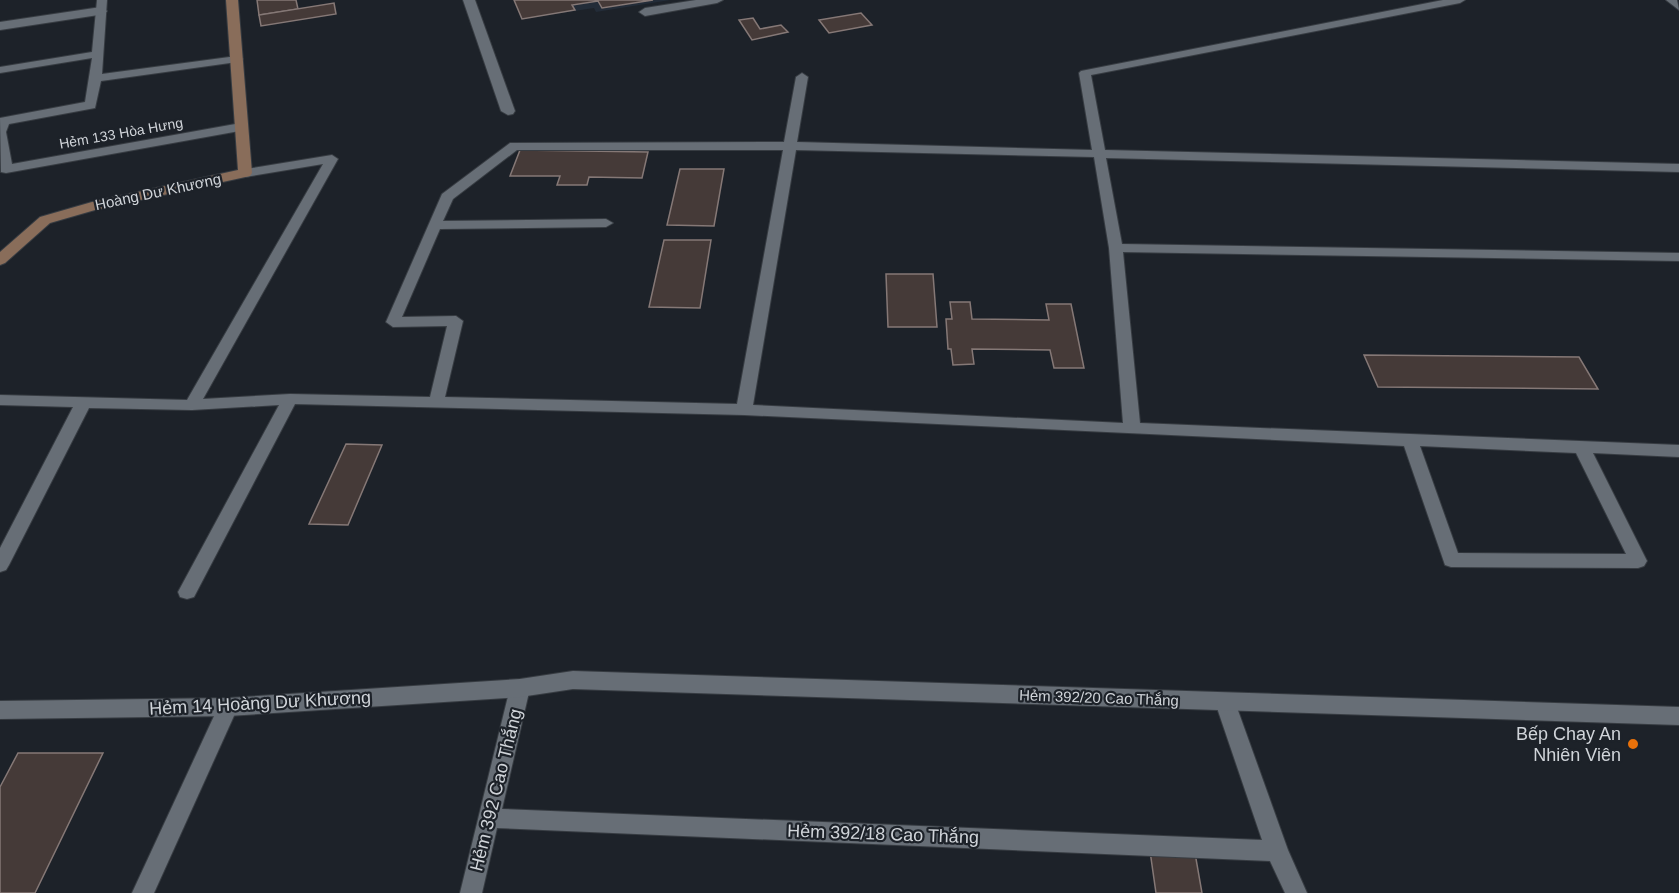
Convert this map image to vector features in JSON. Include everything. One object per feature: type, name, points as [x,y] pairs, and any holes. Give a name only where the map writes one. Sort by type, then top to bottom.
[{"type":"street","points":[[232,0],[245,173]]},
{"type":"street","points":[[469,0],[508,111]]},
{"type":"street","points":[[645,12],[717,0]]},
{"type":"street","points":[[0,26],[102,5]]},
{"type":"street","name":"Hoàng Dư Khương","points":[[0,261],[45,220],[92,206],[245,173]]},
{"type":"street","name":"Hẻm 392/20 Cao Thắng","points":[[520,688],[573,680],[1679,716]]},
{"type":"street","name":"Hẻm 14 Hoàng Dư Khương","points":[[0,710],[228,707],[520,688]]},
{"type":"lane","points":[[1132,428],[1116,248],[1085,73],[1460,0]]},
{"type":"lane","points":[[1671,0],[1679,8]]},
{"type":"lane","points":[[2,122],[91,105],[96,78],[102,5]]},
{"type":"lane","points":[[0,70],[98,54]]},
{"type":"lane","points":[[96,78],[237,59]]},
{"type":"lane","points":[[744,410],[802,77]]},
{"type":"lane","name":"Hẻm 133 Hòa Hưng","points":[[2,122],[0,132],[6,169],[241,128]]},
{"type":"lane","points":[[436,403],[456,321],[393,322],[447,197],[514,146],[790,146],[1679,168]]},
{"type":"lane","name":"Hoàng Dư Khương","points":[[192,405],[332,159],[245,173]]},
{"type":"lane","points":[[435,225],[606,223]]},
{"type":"lane","points":[[1116,248],[1679,257]]},
{"type":"lane","points":[[187,592],[290,399]]},
{"type":"lane","points":[[0,400],[192,405],[290,399],[744,410],[1679,451]]},
{"type":"lane","points":[[0,565],[84,402]]},
{"type":"lane","points":[[1410,440],[1451,560],[1638,561],[1582,447]]},
{"type":"lane","name":"Hẻm 392 Cao Thắng","points":[[471,893],[520,688]]},
{"type":"lane","points":[[1226,702],[1277,851],[1296,893]]},
{"type":"lane","points":[[143,893],[228,707]]},
{"type":"lane","name":"Hẻm 392/18 Cao Thắng","points":[[489,818],[1277,851]]},
{"type":"shaded area","points":[[514,0],[670,0],[596,12],[594,8],[522,19]]},
{"type":"building","points":[[257,0],[296,0],[298,9],[259,15]]},
{"type":"building","points":[[514,0],[653,0],[602,8],[598,1],[572,5],[575,10],[522,19]]},
{"type":"building","points":[[334,3],[336,14],[261,26],[259,15]]},
{"type":"building","points":[[861,13],[872,25],[829,33],[819,20]]},
{"type":"building","points":[[753,18],[760,29],[781,25],[788,32],[752,40],[739,20]]},
{"type":"building","points":[[520,150],[648,152],[642,178],[589,177],[587,185],[557,185],[560,176],[510,176]]},
{"type":"building","points":[[680,169],[724,169],[714,226],[667,225]]},
{"type":"building","points":[[664,240],[711,240],[700,308],[649,307]]},
{"type":"building","points":[[886,274],[933,274],[937,327],[888,327]]},
{"type":"building","points":[[950,302],[970,302],[972,319],[1049,320],[1046,304],[1071,304],[1084,368],[1054,368],[1050,350],[972,349],[974,364],[953,365],[951,349],[948,349],[946,319],[952,319]]},
{"type":"building","points":[[1364,355],[1579,357],[1598,389],[1378,387]]},
{"type":"building","points":[[346,444],[382,445],[348,525],[309,524]]},
{"type":"building","points":[[18,753],[103,753],[35,893],[0,893],[0,787]]},
{"type":"building","points":[[1150,851],[1195,853],[1202,893],[1156,893]]},
{"type":"place","name":"Bếp Chay An Nhiên Viên","points":[[1633,744]]}]
